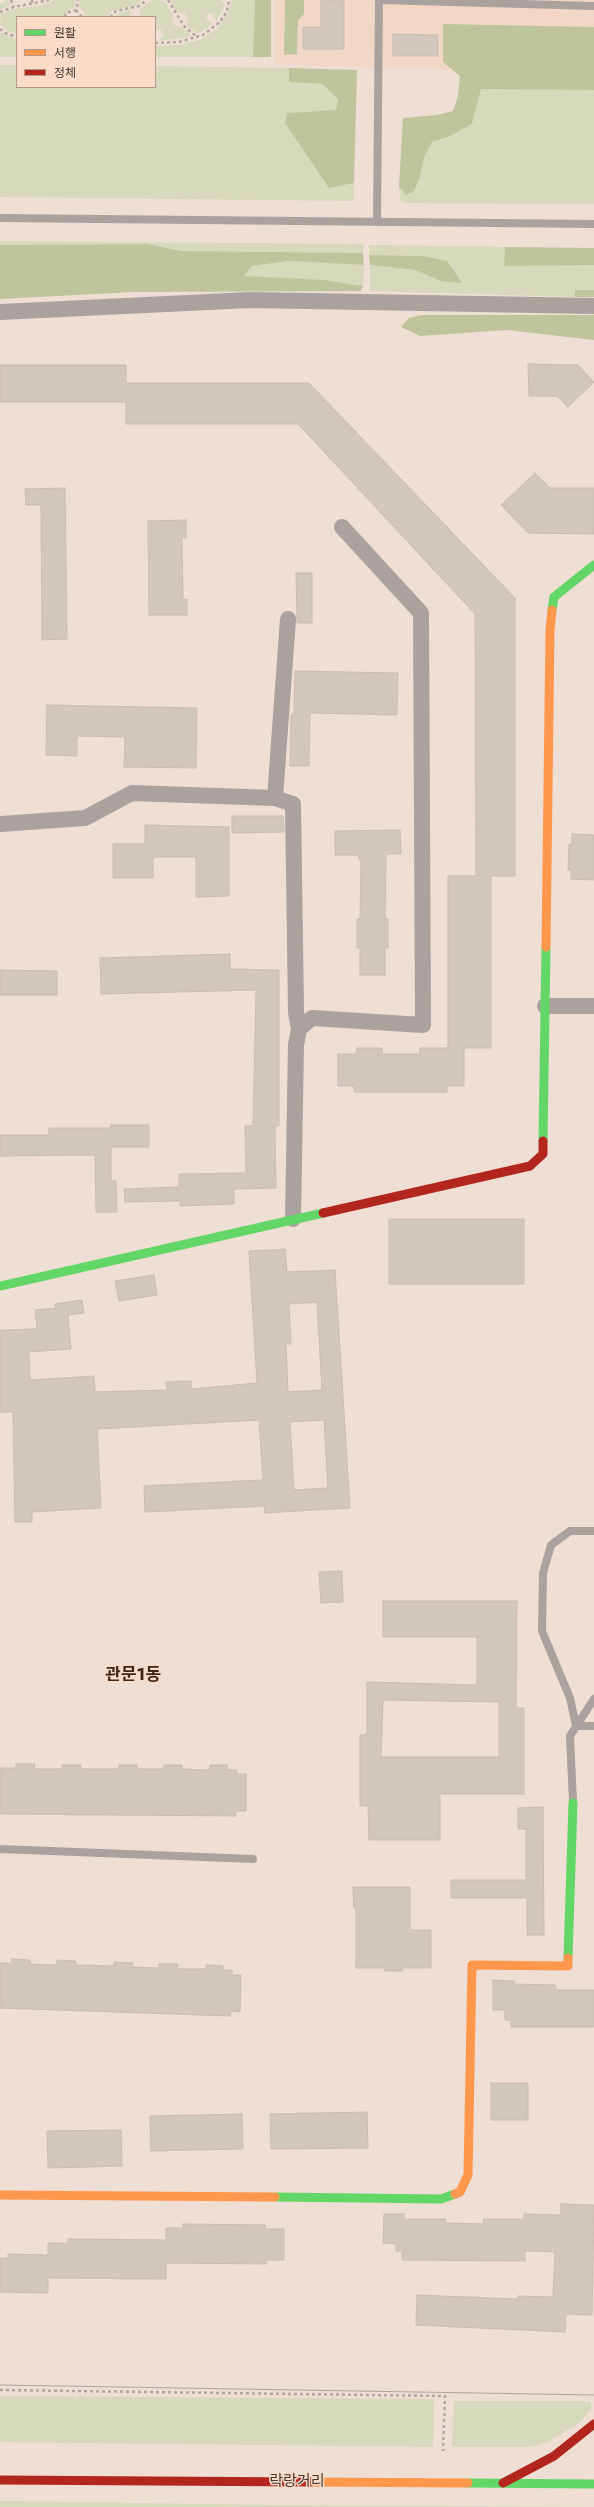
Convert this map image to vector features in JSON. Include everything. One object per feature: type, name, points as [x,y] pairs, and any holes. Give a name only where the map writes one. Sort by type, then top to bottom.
[{"type":"main road","points":[[0,1286],[530,1166],[543,1154],[550,630],[554,597],[594,565]]},
{"type":"main road","points":[[0,2195],[441,2199],[460,2192],[468,2175],[472,1965],[568,1966],[573,1803]]},
{"type":"main road","points":[[503,2482],[554,2456],[594,2424]]},
{"type":"main road","name":"락랑거리","points":[[0,2480],[503,2482],[594,2484]]},
{"type":"street","points":[[0,312],[250,300],[594,306]]},
{"type":"street","points":[[299,1029],[312,1018],[423,1025],[421,613],[342,527]]},
{"type":"street","points":[[275,798],[288,619]]},
{"type":"street","points":[[0,824],[85,818],[132,793],[275,798],[293,804],[296,1012],[299,1029],[296,1045],[293,1219]]},
{"type":"street","points":[[545,1006],[594,1006]]},
{"type":"lane","points":[[378,221],[379,0],[594,6]]},
{"type":"lane","points":[[0,218],[594,224]]},
{"type":"lane","points":[[576,1726],[570,1698],[542,1631],[543,1573],[551,1545],[570,1532],[594,1532]]},
{"type":"lane","points":[[573,1803],[570,1736],[594,1699]]},
{"type":"lane","points":[[576,1726],[594,1726]]},
{"type":"lane","points":[[0,1849],[253,1859]]},
{"type":"path","points":[[11,0],[14,7]]},
{"type":"path","points":[[0,12],[14,7],[50,0]]},
{"type":"path","points":[[76,10],[78,0]]},
{"type":"path","points":[[168,0],[184,26],[197,38]]},
{"type":"path","points":[[225,0],[228,4]]},
{"type":"path","points":[[156,44],[179,42],[197,38],[216,26],[229,0]]},
{"type":"path","points":[[111,16],[116,11],[139,6],[145,1]]},
{"type":"path","points":[[65,16],[66,13],[76,10]]},
{"type":"path","points":[[76,10],[81,16]]},
{"type":"path","points":[[0,29],[5,33],[16,37]]},
{"type":"path","points":[[0,2390],[445,2396],[443,2451]]},
{"type":"shaded area","points":[[275,0],[594,0],[594,75],[275,64]]},
{"type":"green space","points":[[8,0],[10,5],[0,10],[0,4]]},
{"type":"green space","points":[[55,0],[76,0],[74,7],[68,10],[64,16],[16,16],[16,34],[7,31],[0,25],[1,14],[14,9],[42,5]]},
{"type":"green space","points":[[80,0],[139,0],[141,2],[134,6],[113,10],[107,16],[85,16],[83,10],[78,8]]},
{"type":"green space","points":[[152,0],[165,1],[173,14],[173,24],[182,27],[192,36],[160,41],[160,38],[165,35],[161,30],[156,31],[156,16],[142,16],[139,10]]},
{"type":"green space","points":[[170,0],[221,0],[225,5],[216,21],[213,14],[207,14],[207,20],[213,24],[197,34],[186,24],[188,18],[185,14],[176,12]]},
{"type":"green space","points":[[232,0],[255,0],[253,57],[156,57],[156,46],[180,45],[202,39],[218,28],[229,11]]},
{"type":"green space","points":[[255,0],[271,0],[271,57],[253,57]]},
{"type":"green space","points":[[285,0],[304,0],[304,14],[298,21],[297,54],[284,55]]},
{"type":"green space","points":[[131,10],[130,16],[115,16],[121,12]]},
{"type":"green space","points":[[443,24],[594,27],[594,90],[481,89],[472,124],[450,136],[432,142],[424,157],[420,177],[414,191],[406,195],[399,186],[403,118],[437,115],[453,111],[458,96],[460,76],[443,62]]},
{"type":"green space","points":[[0,32],[16,40],[16,57],[0,57]]},
{"type":"green space","points":[[0,65],[16,65],[16,88],[156,88],[156,66],[289,68],[289,82],[322,84],[338,99],[336,110],[288,113],[329,188],[354,183],[354,201],[0,197]]},
{"type":"green space","points":[[289,68],[357,70],[354,183],[329,188],[285,123],[287,113],[336,110],[338,99],[322,84],[289,82]]},
{"type":"green space","points":[[481,89],[594,90],[594,204],[404,203],[400,200],[399,186],[406,194],[420,177],[424,157],[432,142],[450,136],[472,124]]},
{"type":"green space","points":[[0,241],[364,244],[363,253],[181,251],[147,244],[0,245]]},
{"type":"green space","points":[[147,244],[181,251],[363,253],[364,265],[289,261],[252,266],[244,276],[325,280],[363,286],[361,291],[134,292],[0,299],[0,245]]},
{"type":"green space","points":[[369,245],[505,247],[504,266],[594,265],[594,290],[575,290],[575,297],[370,291],[370,265],[415,270],[441,281],[462,282],[423,256],[369,255]]},
{"type":"green space","points":[[505,247],[594,248],[594,265],[504,266]]},
{"type":"green space","points":[[369,255],[423,256],[447,261],[462,283],[441,281],[415,270],[370,265]]},
{"type":"green space","points":[[289,261],[364,265],[363,286],[325,280],[243,277],[252,266]]},
{"type":"green space","points":[[575,290],[594,290],[594,297],[575,297]]},
{"type":"green space","points":[[421,315],[594,315],[594,340],[507,330],[420,336],[401,327],[409,318]]},
{"type":"green space","points":[[0,2396],[434,2399],[433,2447],[0,2442]]},
{"type":"green space","points":[[454,2401],[581,2401],[591,2402],[591,2410],[579,2423],[548,2442],[532,2447],[452,2447]]},
{"type":"green space","points":[[0,2501],[272,2505],[594,2507],[0,2507]]},
{"type":"building","points":[[321,0],[344,0],[344,49],[303,49],[303,27],[321,27]]},
{"type":"building","points":[[393,34],[438,35],[438,56],[393,56]]},
{"type":"building","points":[[528,364],[578,365],[594,382],[568,407],[557,396],[529,396]]},
{"type":"building","points":[[0,365],[126,365],[126,383],[309,383],[515,598],[515,876],[491,876],[491,1048],[464,1048],[464,1086],[447,1086],[447,1092],[354,1092],[354,1086],[338,1086],[338,1054],[356,1054],[357,1048],[382,1048],[382,1054],[420,1054],[420,1048],[448,1048],[448,876],[476,876],[475,614],[298,424],[126,424],[126,402],[0,402]]},
{"type":"building","points":[[535,473],[550,488],[594,488],[594,534],[528,533],[501,505]]},
{"type":"building","points":[[65,488],[67,639],[42,640],[41,505],[26,505],[25,489]]},
{"type":"building","points":[[186,520],[186,538],[182,537],[183,600],[187,599],[187,615],[149,615],[148,521]]},
{"type":"building","points":[[296,573],[312,573],[312,623],[297,623]]},
{"type":"building","points":[[295,671],[398,673],[397,715],[310,713],[309,766],[290,766],[291,715],[294,713]]},
{"type":"building","points":[[47,705],[197,708],[196,768],[124,767],[125,737],[77,736],[77,756],[46,755]]},
{"type":"building","points":[[232,816],[283,816],[284,832],[232,833]]},
{"type":"building","points":[[145,825],[229,827],[229,896],[196,897],[196,857],[153,857],[153,878],[113,878],[113,844],[145,844]]},
{"type":"building","points":[[400,830],[401,854],[386,854],[385,919],[388,919],[388,948],[385,948],[385,975],[360,975],[360,948],[357,948],[357,919],[360,919],[361,860],[359,860],[359,855],[335,855],[335,831]]},
{"type":"building","points":[[572,834],[594,835],[594,880],[571,879],[571,870],[568,870],[569,844],[572,844]]},
{"type":"building","points":[[230,954],[230,969],[279,970],[279,1126],[275,1126],[276,1188],[234,1189],[234,1204],[180,1206],[180,1201],[125,1202],[124,1189],[179,1187],[179,1174],[246,1173],[245,1126],[253,1126],[256,990],[101,994],[100,958]]},
{"type":"building","points":[[0,970],[57,971],[57,995],[0,995]]},
{"type":"building","points":[[111,1125],[149,1125],[149,1147],[111,1147],[111,1181],[116,1181],[117,1212],[96,1212],[95,1155],[0,1156],[0,1135],[49,1135],[49,1128],[111,1128]]},
{"type":"building","points":[[389,1219],[524,1219],[524,1284],[389,1284]]},
{"type":"building","points":[[285,1249],[287,1272],[335,1270],[350,1508],[265,1513],[264,1506],[145,1512],[144,1486],[263,1480],[259,1420],[97,1429],[101,1508],[32,1512],[32,1522],[15,1522],[13,1412],[0,1412],[0,1330],[37,1329],[35,1310],[56,1308],[55,1304],[82,1300],[84,1313],[68,1315],[71,1349],[29,1352],[30,1380],[94,1376],[95,1392],[167,1390],[166,1382],[191,1381],[191,1389],[257,1383],[249,1251]],"holes":[[[317,1302],[322,1390],[288,1392],[286,1344],[291,1344],[289,1304]],[[324,1420],[328,1488],[294,1490],[290,1422]]]},
{"type":"building","points":[[154,1275],[157,1295],[119,1301],[115,1281]]},
{"type":"building","points":[[342,1571],[343,1602],[321,1603],[319,1572]]},
{"type":"building","points":[[383,1601],[517,1601],[516,1708],[524,1708],[524,1794],[440,1794],[440,1840],[369,1840],[368,1806],[360,1806],[360,1735],[367,1734],[367,1682],[477,1685],[477,1637],[383,1637]],"holes":[[[383,1700],[499,1702],[499,1757],[381,1757]]]},
{"type":"building","points":[[16,1764],[35,1764],[34,1769],[62,1769],[62,1765],[81,1765],[80,1769],[119,1769],[119,1765],[137,1765],[137,1769],[163,1769],[164,1765],[182,1765],[182,1769],[210,1770],[210,1765],[227,1765],[227,1770],[237,1770],[236,1774],[246,1774],[246,1811],[236,1811],[236,1816],[0,1814],[0,1768],[16,1768]]},
{"type":"building","points":[[543,1807],[544,1935],[527,1935],[527,1898],[451,1898],[451,1880],[526,1880],[526,1829],[518,1829],[518,1808]]},
{"type":"building","points":[[353,1887],[410,1887],[410,1930],[431,1930],[431,1968],[402,1968],[402,1971],[385,1971],[385,1968],[356,1968],[356,1908],[354,1908]]},
{"type":"building","points":[[12,1959],[30,1960],[30,1964],[57,1965],[57,1960],[76,1961],[76,1965],[114,1966],[114,1962],[133,1963],[132,1967],[159,1968],[159,1964],[178,1964],[177,1969],[206,1969],[206,1965],[223,1966],[223,1970],[232,1970],[232,1975],[241,1975],[240,2012],[231,2011],[230,2016],[0,2008],[0,1963],[11,1963]]},
{"type":"building","points":[[493,1980],[514,1981],[514,1984],[555,1985],[556,1990],[594,1990],[594,2027],[511,2027],[511,2020],[505,2020],[505,2010],[493,2010]]},
{"type":"building","points":[[491,2083],[528,2083],[528,2120],[491,2120]]},
{"type":"building","points":[[367,2112],[368,2148],[271,2149],[270,2114]]},
{"type":"building","points":[[242,2114],[243,2149],[151,2151],[150,2116]]},
{"type":"building","points":[[121,2130],[122,2166],[48,2168],[47,2131]]},
{"type":"building","points":[[561,2204],[594,2205],[592,2315],[566,2314],[565,2332],[416,2325],[417,2295],[518,2299],[518,2296],[553,2297],[555,2252],[525,2251],[525,2261],[402,2260],[402,2251],[396,2251],[396,2244],[383,2243],[384,2214],[404,2214],[404,2219],[446,2219],[445,2223],[484,2224],[483,2219],[524,2219],[524,2214],[561,2215]]},
{"type":"building","points":[[183,2224],[265,2225],[265,2229],[284,2229],[284,2260],[266,2260],[266,2264],[166,2263],[166,2279],[48,2278],[48,2293],[0,2292],[0,2258],[8,2258],[8,2254],[48,2255],[48,2243],[68,2243],[68,2239],[166,2240],[166,2228],[184,2228]]},
{"type":"tram line","points":[[0,2385],[594,2395]]},
{"type":"traffic: fast","points":[[552,610],[554,597],[594,565]]},
{"type":"traffic: fast","points":[[543,1141],[546,947]]},
{"type":"traffic: fast","points":[[0,1286],[323,1213]]},
{"type":"traffic: fast","points":[[568,1958],[573,1803]]},
{"type":"traffic: fast","points":[[275,2197],[441,2199],[455,2194]]},
{"type":"traffic: fast","points":[[468,2483],[594,2484]]},
{"type":"traffic: slow","points":[[546,947],[550,630],[552,610]]},
{"type":"traffic: slow","points":[[455,2194],[460,2192],[468,2175],[472,1965],[568,1966],[568,1958]]},
{"type":"traffic: slow","points":[[0,2195],[275,2197]]},
{"type":"traffic: slow","points":[[310,2482],[468,2483]]},
{"type":"traffic: jam","points":[[323,1213],[530,1166],[543,1154],[543,1141]]},
{"type":"traffic: jam","points":[[503,2483],[554,2456],[594,2424]]},
{"type":"traffic: jam","points":[[0,2480],[310,2482]]},
{"type":"district","name":"관문1동","points":[[133,1676]]}]
